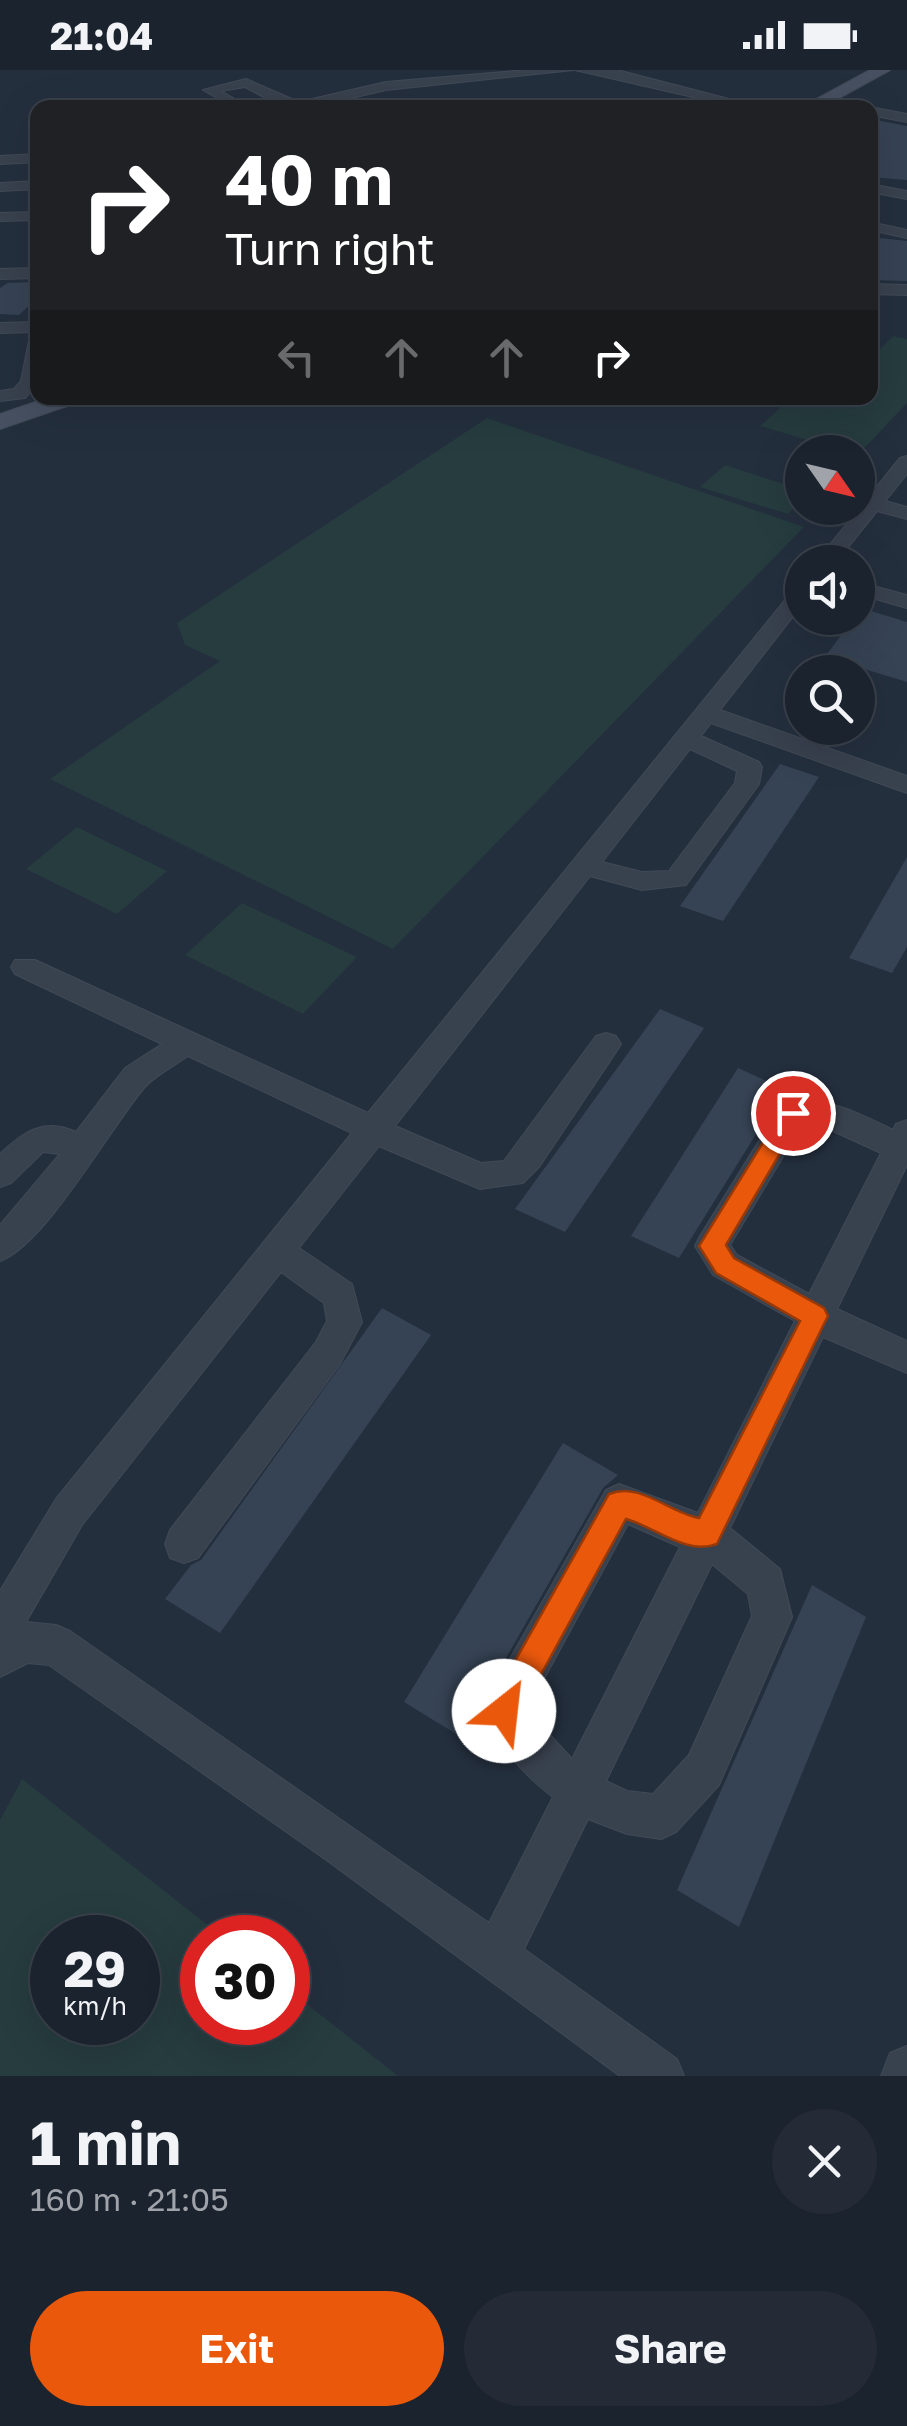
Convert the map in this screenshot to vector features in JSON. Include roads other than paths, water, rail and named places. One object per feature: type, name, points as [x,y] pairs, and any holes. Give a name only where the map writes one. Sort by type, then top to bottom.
[{"type":"street","points":[[325,100],[386,86],[568,70]]},
{"type":"street","points":[[581,70],[607,71],[725,100]]},
{"type":"street","points":[[824,100],[882,70]]},
{"type":"street","points":[[228,100],[209,90],[246,84],[279,100]]},
{"type":"street","points":[[878,113],[907,118]]},
{"type":"street","points":[[0,160],[30,158]]},
{"type":"street","points":[[0,187],[30,186]]},
{"type":"street","points":[[878,189],[907,194]]},
{"type":"street","points":[[0,217],[30,216]]},
{"type":"street","points":[[878,228],[907,234]]},
{"type":"street","points":[[0,274],[30,274]]},
{"type":"street","points":[[878,290],[907,290]]},
{"type":"street","points":[[0,328],[30,327]]},
{"type":"street","points":[[0,396],[19,394],[30,373]]},
{"type":"street","points":[[0,422],[49,405]]},
{"type":"street","points":[[0,406],[25,414]]},
{"type":"street","points":[[875,502],[907,462]]},
{"type":"street","points":[[875,505],[907,513]]},
{"type":"street","points":[[840,545],[856,525]]},
{"type":"street","points":[[875,593],[907,602]]},
{"type":"street","points":[[0,1629],[69,1512],[785,613]]},
{"type":"street","points":[[706,713],[907,784]]},
{"type":"street","points":[[584,865],[658,884],[677,879],[747,784],[750,767],[686,738]]},
{"type":"street","points":[[25,967],[372,1132],[480,1176],[512,1174],[528,1158],[606,1044]]},
{"type":"street","points":[[0,1247],[27,1220],[136,1076],[185,1043]]},
{"type":"street","points":[[496,1957],[815,1316],[904,1144],[812,1112],[793,1113],[712,1246],[725,1266],[815,1316],[907,1357]]},
{"type":"street","points":[[0,1174],[35,1140],[62,1139],[80,1151]]},
{"type":"street","points":[[184,1544],[328,1353],[345,1322],[340,1295],[277,1251]]},
{"type":"street","points":[[619,1504],[647,1510],[686,1530],[707,1534],[766,1584],[772,1617],[704,1770],[662,1817],[624,1812],[579,1790],[515,1732],[504,1711],[619,1504]]},
{"type":"street","points":[[0,1657],[23,1642],[56,1644],[341,1842],[660,2076]]}]
